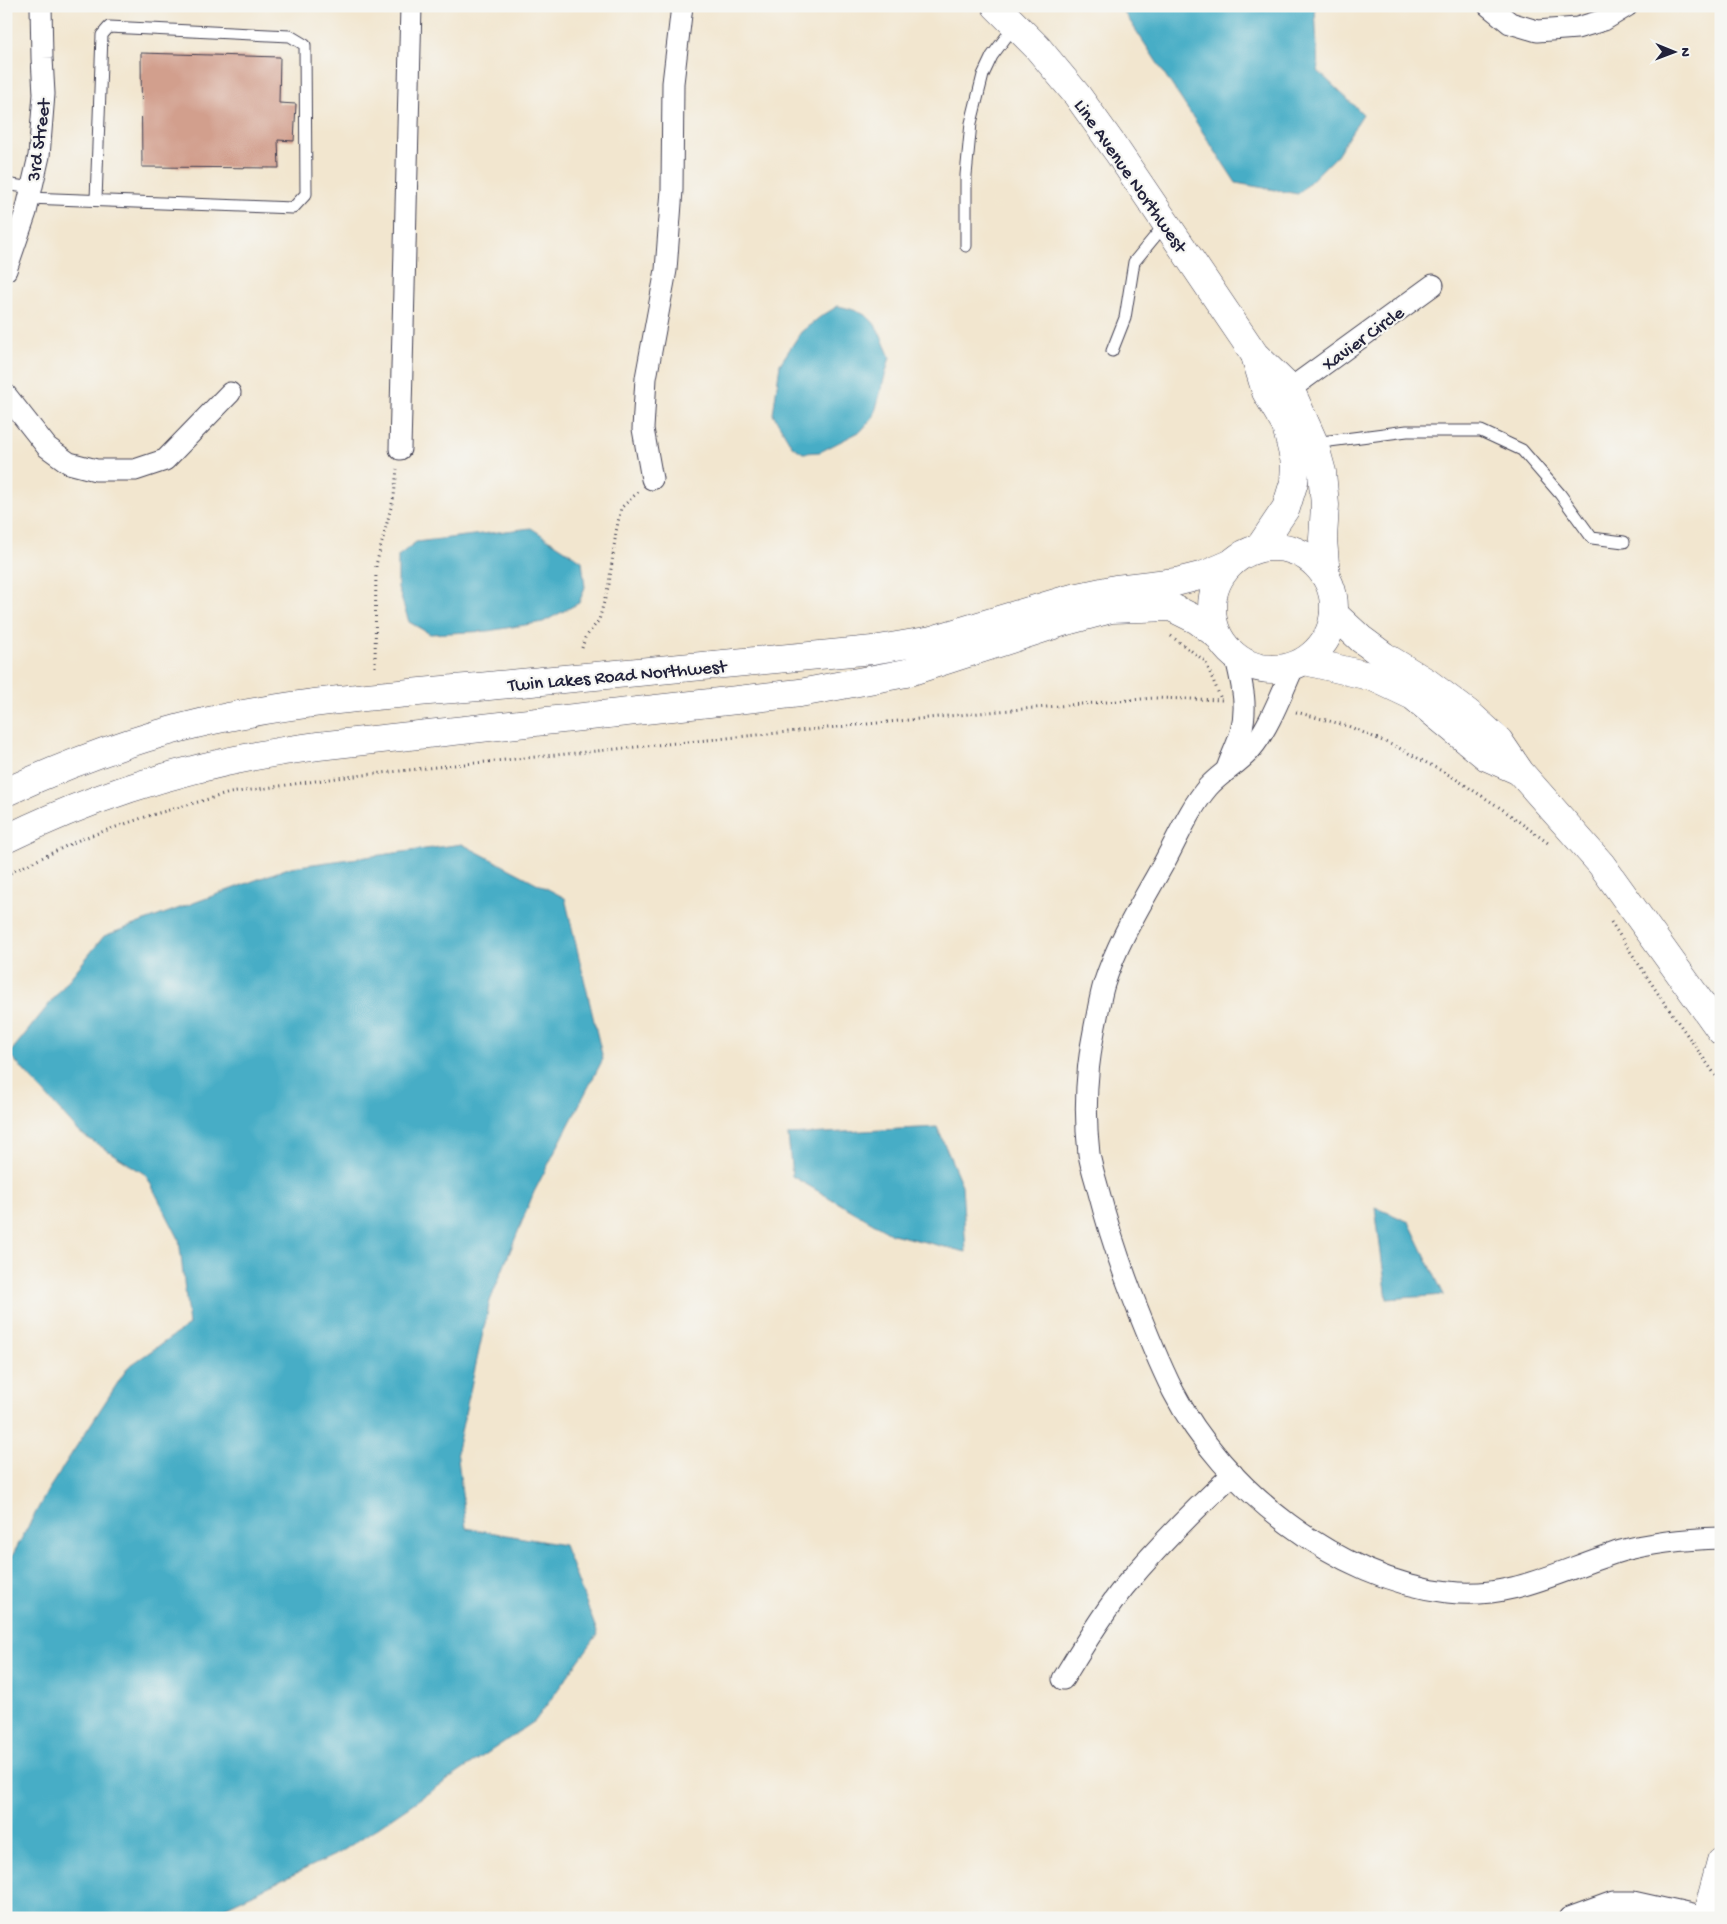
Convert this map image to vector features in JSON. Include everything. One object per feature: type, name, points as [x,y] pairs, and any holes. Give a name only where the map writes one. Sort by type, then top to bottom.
[{"type":"main road","name":"Line Avenue Northwest","points":[[996,6],[1037,47],[1077,96],[1255,355],[1290,389],[1314,443],[1322,472],[1325,505],[1323,538],[1326,577]]},
{"type":"main road","name":"Line Avenue Northwest","points":[[1255,355],[1266,392],[1286,426],[1295,462],[1294,482],[1286,508],[1259,548]]},
{"type":"main road","points":[[1300,664],[1320,649],[1329,633],[1334,614],[1333,595],[1326,577],[1314,562],[1297,552],[1278,547],[1259,548],[1244,554],[1230,564],[1218,579],[1212,597],[1211,616],[1216,634],[1236,658],[1254,668],[1274,670],[1300,664],[1373,677],[1414,696],[1487,757],[1520,772]]},
{"type":"main road","name":"Twin Lakes Road Northwest","points":[[6,792],[84,758],[130,742],[229,716],[345,699],[872,650],[932,640],[1069,599],[1116,589],[1176,582],[1204,575],[1230,564]]},
{"type":"main road","name":"Twin Lakes Road Northwest","points":[[6,839],[44,820],[97,798],[142,783],[224,761],[270,752],[318,746],[800,693],[906,672],[1063,622],[1111,609],[1171,607],[1197,620],[1216,634]]},
{"type":"main road","points":[[1334,614],[1364,642],[1428,683],[1468,713],[1499,741],[1520,772],[1601,864],[1721,1031]]},
{"type":"main road","points":[[1705,1918],[1721,1862]]},
{"type":"street","name":"3rd Street","points":[[6,270],[26,212],[39,156],[44,94],[42,6]]},
{"type":"street","points":[[400,449],[411,6]]},
{"type":"street","points":[[652,479],[643,429],[646,378],[666,270],[672,190],[673,83],[682,6]]},
{"type":"street","points":[[1489,6],[1510,23],[1537,31],[1577,28],[1604,20],[1627,6]]},
{"type":"street","name":"Xavier Circle","points":[[1290,389],[1433,286]]},
{"type":"street","points":[[6,395],[46,447],[68,463],[96,470],[135,470],[165,460],[230,393]]},
{"type":"street","points":[[1227,769],[1241,734],[1245,702],[1236,658]]},
{"type":"street","points":[[1300,664],[1266,728],[1252,749],[1208,787],[1194,808],[1130,922],[1104,985],[1089,1055],[1086,1091],[1090,1158],[1110,1232],[1145,1330],[1174,1393],[1211,1449],[1233,1474],[1297,1530],[1341,1558],[1392,1581],[1448,1592],[1492,1593],[1516,1588],[1626,1550],[1677,1540],[1721,1538]]},
{"type":"street","points":[[1063,1679],[1098,1624],[1124,1588],[1187,1516],[1233,1474]]},
{"type":"street","points":[[1570,1918],[1613,1902],[1633,1902],[1705,1918]]},
{"type":"lane","points":[[966,246],[966,175],[971,123],[983,76],[992,56],[1015,25]]},
{"type":"lane","points":[[6,184],[29,193],[96,200],[293,208],[306,194],[305,45],[290,36],[109,27],[102,35],[96,200]]},
{"type":"lane","points":[[1112,351],[1125,318],[1134,262],[1166,223]]},
{"type":"lane","points":[[1314,443],[1407,431],[1481,431],[1522,450],[1560,494],[1592,538],[1624,542]]},
{"type":"path","points":[[375,667],[376,565],[394,496],[400,449]]},
{"type":"path","points":[[582,648],[585,638],[599,620],[609,584],[621,508],[652,479]]},
{"type":"path","points":[[6,875],[81,838],[148,816],[230,793],[446,766],[1009,710],[1154,698],[1245,702]]},
{"type":"path","points":[[1289,711],[1348,726],[1399,748],[1451,776],[1502,809],[1552,846]]},
{"type":"path","points":[[1610,920],[1661,998],[1721,1083]]},
{"type":"water","points":[[1120,6],[1315,6],[1318,71],[1363,114],[1337,155],[1298,194],[1236,183]]},
{"type":"water","points":[[838,306],[851,309],[868,317],[877,328],[890,357],[874,416],[861,431],[820,452],[803,453],[792,446],[773,414],[780,364],[801,332]]},
{"type":"water","points":[[531,528],[582,561],[585,587],[579,603],[543,622],[488,631],[430,634],[409,622],[398,588],[398,556],[416,542]]},
{"type":"water","points":[[462,844],[565,898],[603,1059],[534,1192],[490,1301],[457,1450],[466,1528],[564,1545],[598,1634],[535,1721],[341,1852],[202,1918],[6,1918],[6,1567],[48,1490],[128,1367],[189,1325],[179,1239],[146,1175],[80,1133],[9,1054],[104,936],[291,867]]},
{"type":"water","points":[[937,1127],[962,1185],[966,1252],[892,1234],[792,1176],[788,1135]]},
{"type":"water","points":[[1375,1207],[1409,1222],[1444,1295],[1387,1299]]},
{"type":"building","points":[[141,53],[280,57],[279,103],[296,104],[294,141],[278,140],[279,168],[142,167]]}]
